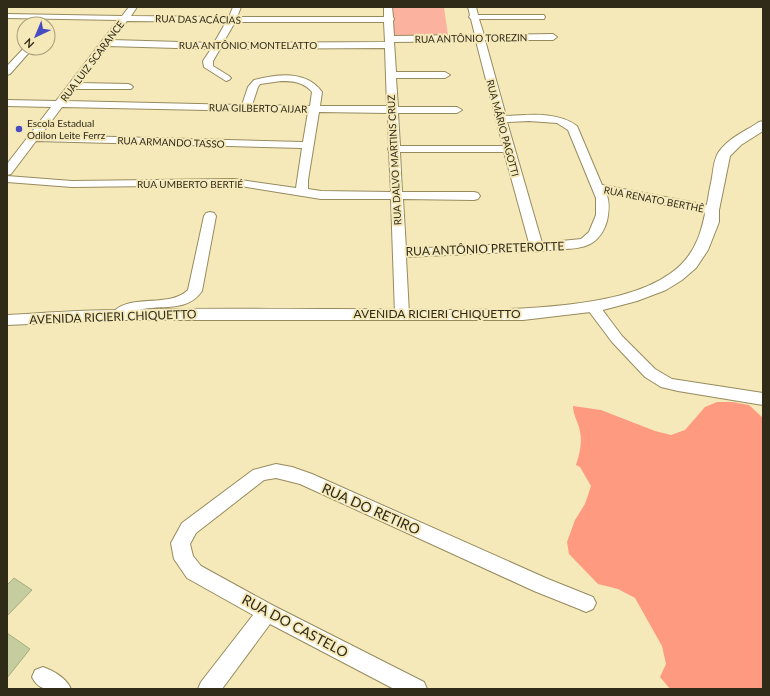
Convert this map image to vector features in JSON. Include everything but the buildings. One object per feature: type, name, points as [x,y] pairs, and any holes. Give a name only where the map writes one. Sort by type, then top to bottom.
[{"type":"street","points":[[57,16],[66,7]]},
{"type":"street","name":"RUA LUIZ SCARANCE","points":[[7,172],[133,7]]},
{"type":"street","points":[[226,78],[209,67],[208,61],[232,20],[237,7]]},
{"type":"street","name":"RUA DALVO MARTINS CRUZ","points":[[388,7],[390,19],[390,75],[393,149],[402,314]]},
{"type":"street","points":[[472,12],[541,17]]},
{"type":"street","name":"RUA MÁRIO PAGOTTI","points":[[472,12],[508,148],[537,248]]},
{"type":"street","name":"RUA DAS ACÁCIAS","points":[[7,16],[232,20],[390,19]]},
{"type":"street","name":"RUA ANTÔNIO TOREZIN","points":[[390,42],[479,38],[553,37]]},
{"type":"street","name":"RUA ANTÔNIO MONTELATTO","points":[[107,43],[216,46],[390,42]]},
{"type":"street","points":[[7,72],[22,56]]},
{"type":"street","points":[[390,75],[445,75]]},
{"type":"street","points":[[246,108],[253,87],[258,82],[291,79],[314,86],[316,92],[302,180],[302,192]]},
{"type":"street","points":[[74,86],[128,87]]},
{"type":"street","name":"RUA GILBERTO AIJAR","points":[[7,103],[246,108],[457,110]]},
{"type":"street","name":"RUA ANTÔNIO PRETEROTTE","points":[[399,253],[537,248],[572,245],[586,242],[596,233],[604,204],[574,128],[564,122],[552,119],[501,119]]},
{"type":"street","name":"AVENIDA RICIERI CHIQUETTO","points":[[7,320],[118,315],[523,315],[593,307],[631,297],[660,286],[676,277],[690,265],[695,258],[712,222],[712,210],[720,167],[728,148],[763,125]]},
{"type":"street","name":"RUA ARMANDO TASSO","points":[[33,138],[308,145]]},
{"type":"street","points":[[393,149],[508,148]]},
{"type":"street","name":"RUA UMBERTO BERTIÉ","points":[[7,179],[72,184],[234,182],[321,195],[474,196]]},
{"type":"street","name":"RUA RENATO BERTHÊ","points":[[597,188],[712,210]]},
{"type":"street","points":[[118,315],[139,306],[174,303],[191,296],[195,291],[210,216]]},
{"type":"street","points":[[593,307],[617,339],[658,379],[667,384],[763,399]]},
{"type":"street","name":"RUA DO RETIRO","points":[[183,553],[180,544],[189,528],[259,475],[276,471],[306,480],[541,585],[586,603]]},
{"type":"street","name":"RUA DO CASTELO","points":[[183,553],[187,564],[194,572],[267,612],[416,689]]},
{"type":"street","points":[[209,689],[267,612]]},
{"type":"street","points":[[42,677],[60,689]]},
{"type":"shaded area","points":[[392,7],[444,7],[448,35],[393,37]]},
{"type":"shaded area","points":[[717,402],[732,402],[749,405],[763,418],[763,689],[670,689],[660,677],[666,664],[662,646],[635,598],[618,589],[598,584],[569,554],[567,542],[575,520],[585,504],[591,486],[580,467],[576,465],[580,451],[581,437],[573,406],[601,410],[655,431],[671,435],[685,430],[705,407]]},
{"type":"place","name":"Escola Estadual Odilon Leite Ferrz","points":[[19,129]]}]
